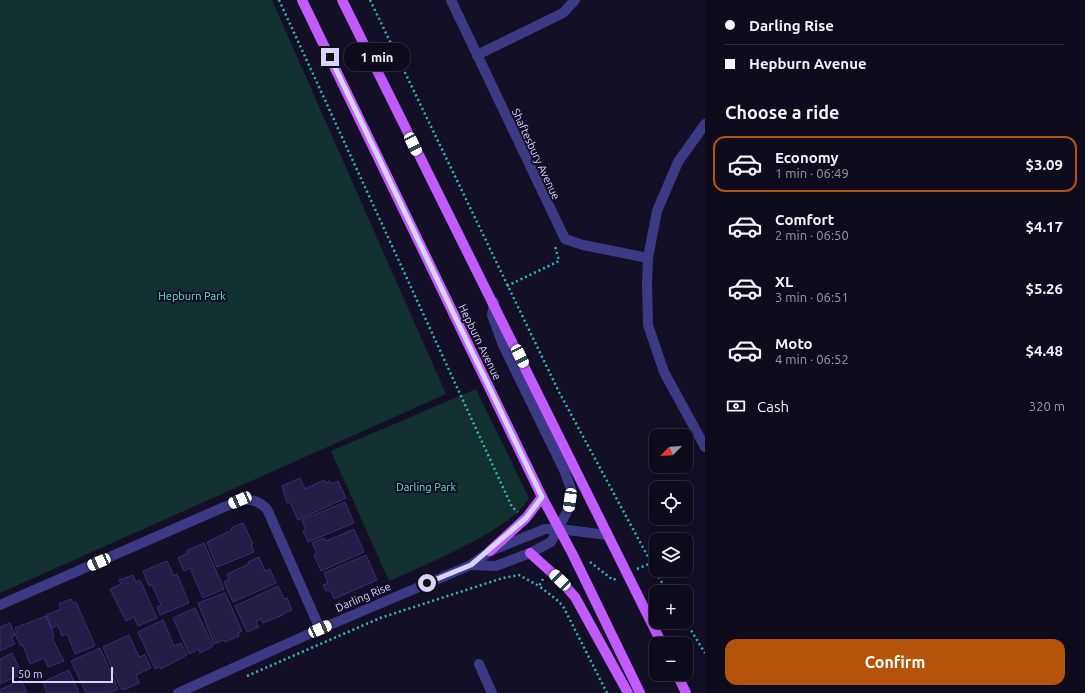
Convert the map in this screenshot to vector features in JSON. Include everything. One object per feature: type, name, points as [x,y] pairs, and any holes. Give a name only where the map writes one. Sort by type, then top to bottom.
[{"type":"main road","name":"Hepburn Avenue","points":[[302,0],[542,497],[560,529],[640,693]]},
{"type":"main road","points":[[342,0],[494,302],[607,536],[658,637]]},
{"type":"main road","points":[[490,551],[526,518],[542,497]]},
{"type":"main road","points":[[530,553],[575,597],[628,693]]},
{"type":"main road","points":[[680,681],[686,693]]},
{"type":"street","name":"Shaftesbury Avenue","points":[[451,0],[556,225],[565,240],[648,258]]},
{"type":"street","points":[[477,56],[563,13],[575,0]]},
{"type":"street","points":[[705,124],[678,162],[657,211],[648,258],[648,325],[664,372],[705,447]]},
{"type":"street","name":"Darling Rise","points":[[471,565],[496,566],[530,553],[551,542],[560,529],[569,508],[572,492],[566,472],[503,346],[492,316],[494,302]]},
{"type":"street","points":[[0,605],[240,500],[250,499],[260,502],[267,509],[320,629]]},
{"type":"street","name":"Darling Rise","points":[[178,693],[320,629],[471,565],[490,551],[545,529],[560,529],[607,536]]},
{"type":"street","points":[[479,664],[492,693]]},
{"type":"path","points":[[279,0],[512,507],[526,518]]},
{"type":"path","points":[[370,0],[559,392],[649,559]]},
{"type":"path","points":[[507,286],[559,261],[552,232],[556,225]]},
{"type":"path","points":[[627,574],[649,564]]},
{"type":"path","points":[[539,586],[549,570]]},
{"type":"path","points":[[244,677],[380,618],[503,578],[519,575],[539,586],[563,606],[607,693]]},
{"type":"path","points":[[690,629],[705,653]]},
{"type":"green space","name":"Hepburn Park","points":[[0,0],[272,0],[446,394],[0,593]]},
{"type":"green space","name":"Darling Park","points":[[476,389],[529,498],[519,510],[504,522],[466,546],[389,581],[331,451]]},
{"type":"building","points":[[300,478],[305,489],[324,480],[325,483],[330,481],[332,484],[338,481],[346,498],[298,520],[290,502],[287,503],[282,486]]},
{"type":"building","points":[[345,502],[354,523],[308,542],[303,531],[306,530],[302,520]]},
{"type":"building","points":[[243,523],[253,544],[251,545],[254,552],[217,567],[207,542]]},
{"type":"building","points":[[354,529],[364,552],[321,571],[314,555],[317,553],[312,543],[324,538],[326,541]]},
{"type":"building","points":[[204,543],[224,589],[203,598],[190,568],[184,571],[178,558],[188,553],[186,551]]},
{"type":"building","points":[[366,555],[377,580],[334,599],[330,590],[326,591],[323,585],[328,583],[324,573]]},
{"type":"building","points":[[259,557],[265,571],[270,569],[276,583],[233,602],[224,582],[229,579],[227,574],[249,564],[248,562]]},
{"type":"building","points":[[167,561],[174,576],[177,574],[189,603],[160,615],[157,607],[161,605],[152,585],[149,586],[143,571]]},
{"type":"building","points":[[133,575],[136,582],[140,580],[157,618],[138,626],[134,617],[126,621],[110,589],[121,584],[119,580]]},
{"type":"building","points":[[278,586],[284,599],[287,598],[292,610],[263,623],[261,619],[256,621],[259,627],[247,632],[235,606]]},
{"type":"building","points":[[225,593],[242,631],[238,633],[239,636],[225,642],[224,640],[214,644],[198,603]]},
{"type":"building","points":[[71,599],[73,603],[76,602],[95,646],[75,654],[67,634],[62,636],[58,625],[52,628],[46,615],[61,609],[59,604]]},
{"type":"building","points":[[195,608],[213,646],[200,653],[199,649],[189,654],[173,618]]},
{"type":"building","points":[[46,616],[54,637],[52,638],[64,661],[48,667],[44,658],[30,664],[23,645],[21,646],[15,634],[17,633],[15,628]]},
{"type":"building","points":[[163,620],[174,646],[181,643],[187,655],[161,669],[160,667],[155,669],[138,632]]},
{"type":"building","points":[[10,623],[15,635],[11,637],[15,644],[0,651],[0,627]]},
{"type":"building","points":[[129,635],[139,657],[145,655],[151,668],[136,675],[139,683],[124,690],[124,688],[121,689],[103,647]]},
{"type":"building","points":[[100,648],[118,689],[108,693],[86,693],[71,661]]},
{"type":"building","points":[[12,653],[22,674],[0,684],[0,659]]},
{"type":"building","points":[[69,670],[79,693],[47,693],[43,682]]},
{"type":"building","points":[[21,680],[27,693],[0,693],[0,690]]},
{"type":"route","points":[[330,57],[542,497],[526,518],[490,551],[471,565],[427,583]]}]
